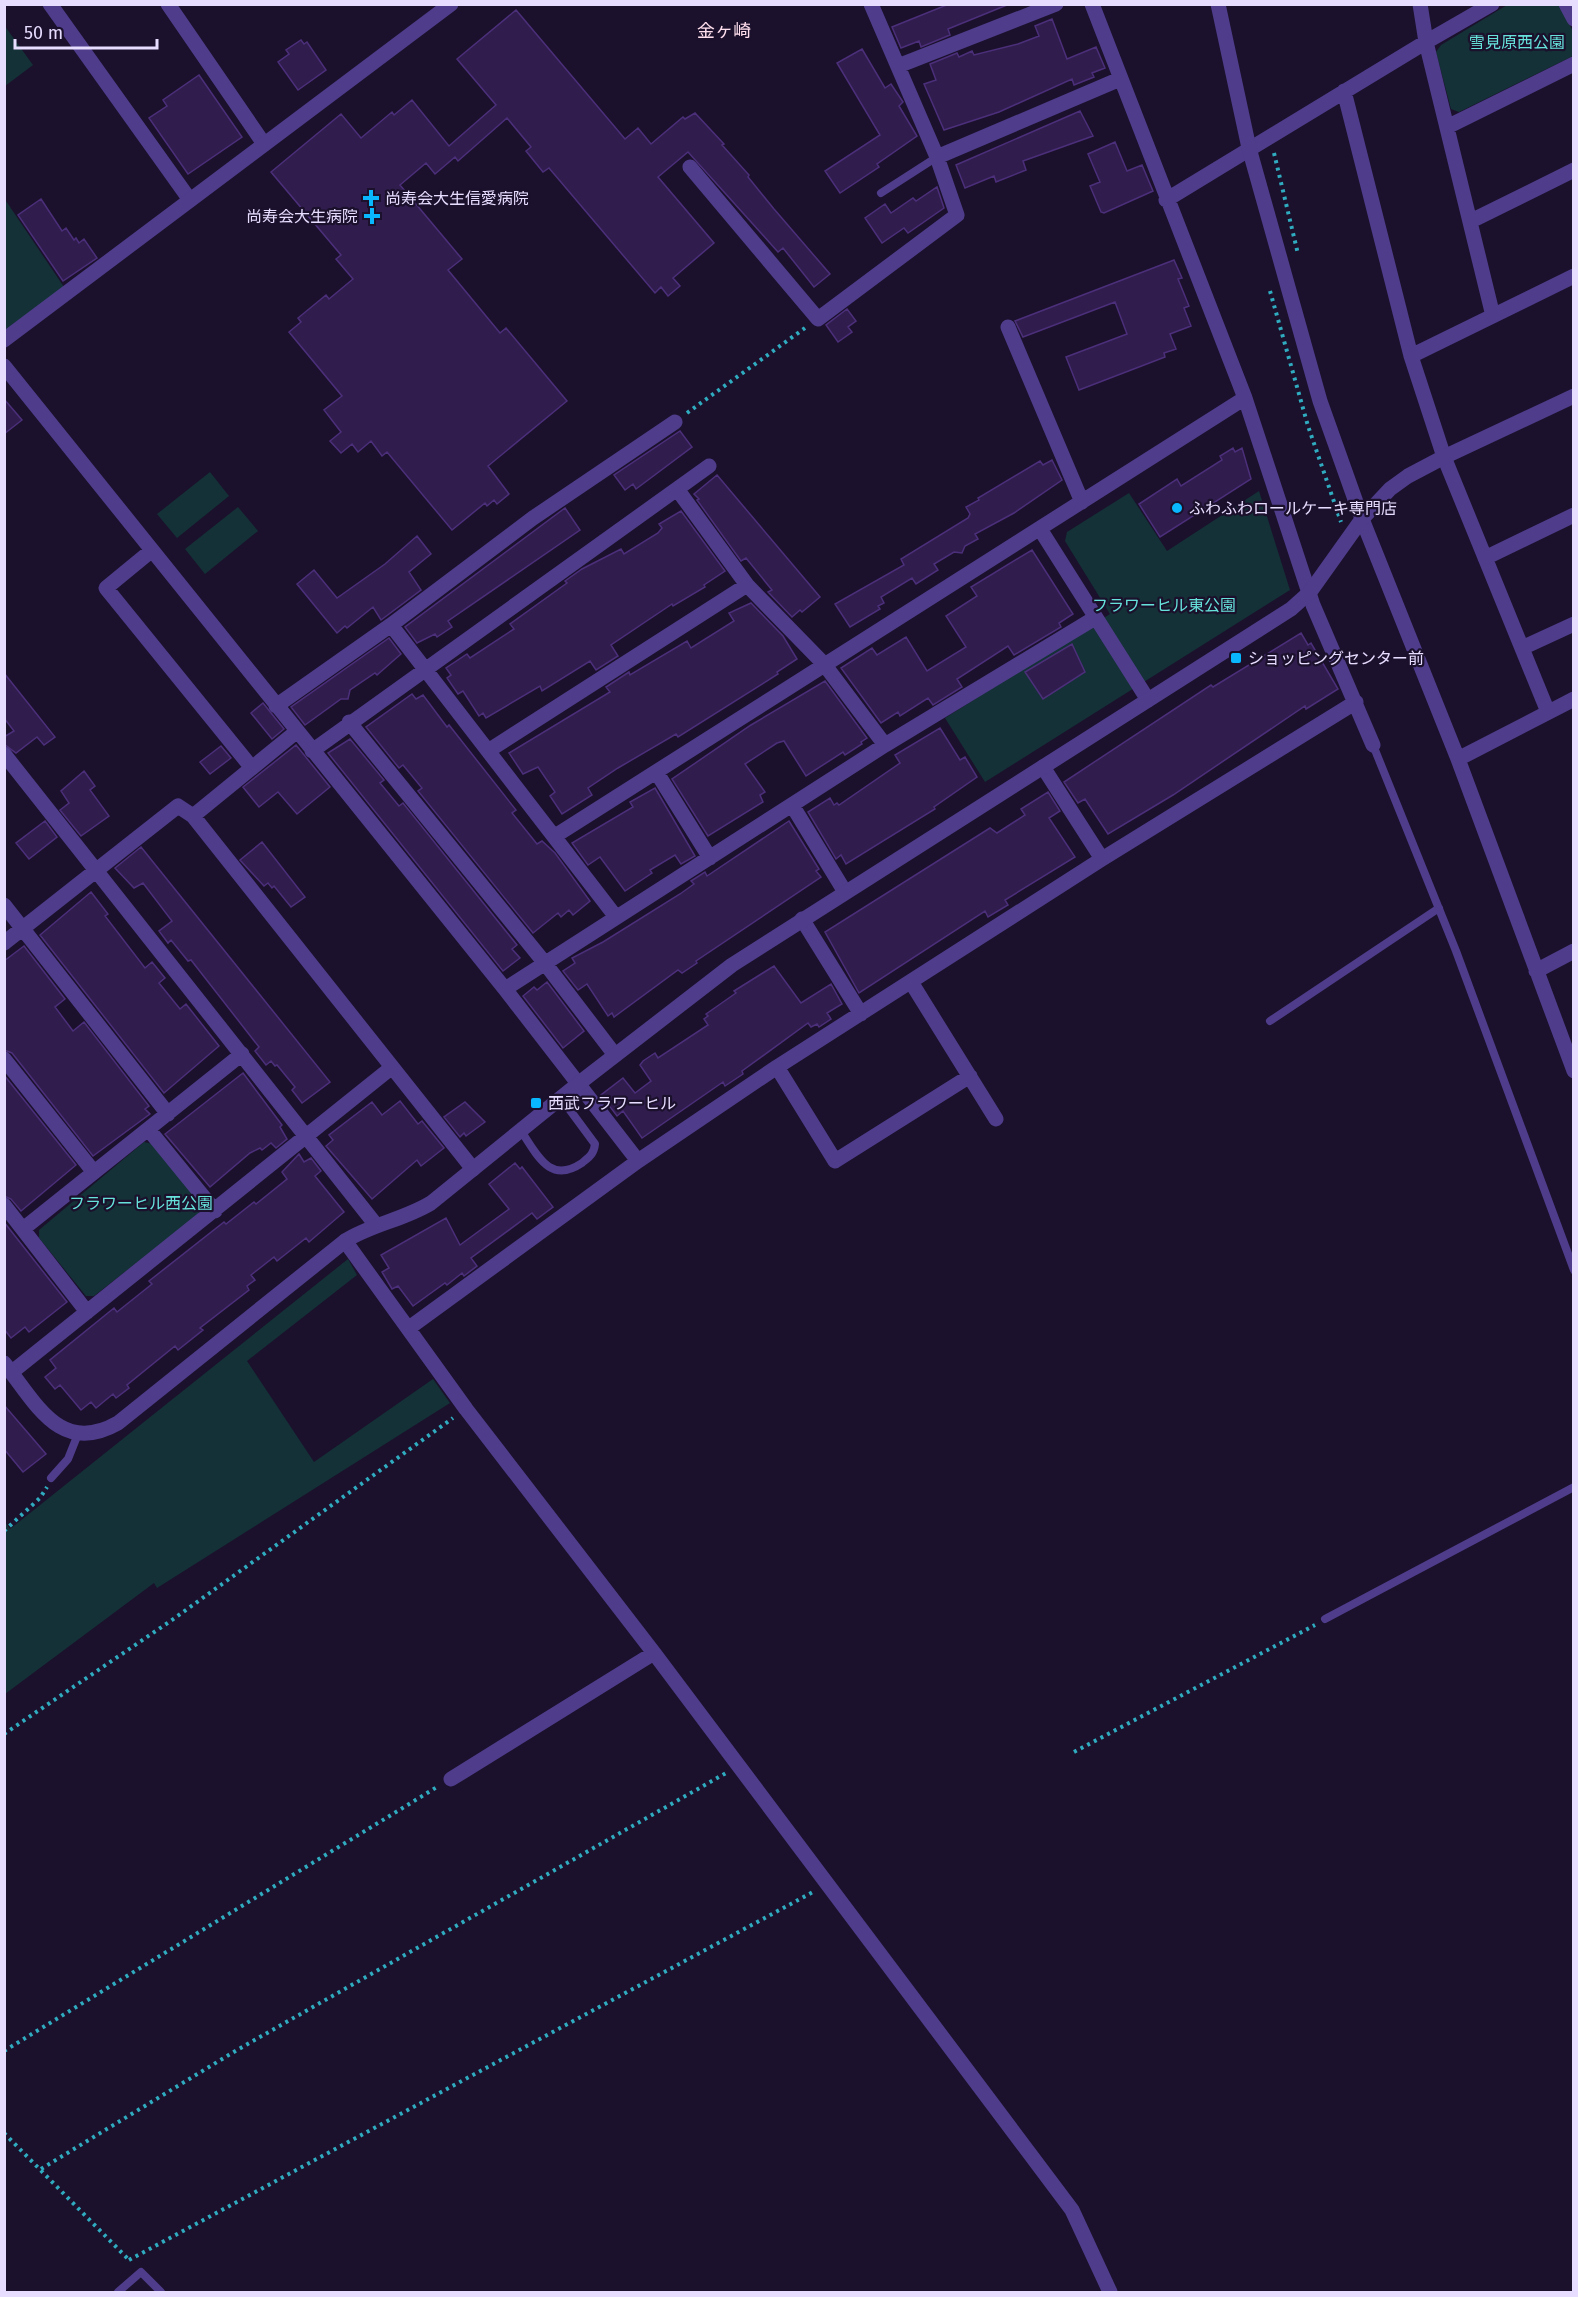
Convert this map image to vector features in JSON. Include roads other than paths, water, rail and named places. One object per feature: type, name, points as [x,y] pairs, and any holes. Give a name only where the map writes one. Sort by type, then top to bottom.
[{"type":"street","points":[[50,4],[190,200]]},
{"type":"street","points":[[168,4],[264,144]]},
{"type":"street","points":[[4,340],[451,4]]},
{"type":"street","points":[[690,167],[818,319],[957,215],[937,156],[871,4]]},
{"type":"street","points":[[898,66],[1056,4]]},
{"type":"street","points":[[1092,4],[1166,200],[1245,398],[1313,605],[1373,745]]},
{"type":"street","points":[[1218,4],[1249,148],[1320,401],[1362,519],[1458,759],[1574,1071]]},
{"type":"street","points":[[1420,4],[1426,42],[1493,316]]},
{"type":"street","points":[[1166,200],[1492,4]]},
{"type":"street","points":[[1566,4],[1574,19]]},
{"type":"street","points":[[1447,127],[1574,64]]},
{"type":"street","points":[[937,156],[1120,80]]},
{"type":"street","points":[[1344,91],[1411,356],[1444,457],[1548,712]]},
{"type":"street","points":[[1471,221],[1574,170]]},
{"type":"street","points":[[1411,356],[1574,276]]},
{"type":"street","points":[[1008,327],[1083,502]]},
{"type":"street","points":[[4,366],[296,732],[505,989],[638,1161]]},
{"type":"street","points":[[391,1068],[307,1138],[87,1312],[8,1367],[44,1414],[57,1426],[78,1434],[96,1433],[118,1423],[345,1241],[376,1225],[412,1215],[431,1203],[693,993],[802,919],[1291,609],[1310,592],[1362,519],[1390,489],[1408,476],[1574,396]]},
{"type":"street","points":[[555,836],[1245,398]]},
{"type":"street","points":[[276,706],[391,625],[533,518],[675,422]]},
{"type":"street","points":[[312,751],[709,466]]},
{"type":"street","points":[[677,489],[747,585],[824,664],[885,745]]},
{"type":"street","points":[[1485,558],[1574,515]]},
{"type":"street","points":[[1040,529],[1148,700]]},
{"type":"street","points":[[151,551],[106,588],[252,768]]},
{"type":"street","points":[[488,751],[747,585]]},
{"type":"street","points":[[505,989],[885,745],[1095,618]]},
{"type":"street","points":[[1522,648],[1574,624]]},
{"type":"street","points":[[391,625],[423,670],[616,916]]},
{"type":"street","points":[[1458,759],[1574,699]]},
{"type":"street","points":[[409,1328],[638,1161],[777,1067],[1102,858],[1356,702]]},
{"type":"street","points":[[350,722],[615,1055]]},
{"type":"street","points":[[193,816],[296,732]]},
{"type":"street","points":[[4,754],[376,1225]]},
{"type":"street","points":[[1043,767],[1102,858]]},
{"type":"street","points":[[657,772],[710,858]]},
{"type":"street","points":[[792,805],[845,892]]},
{"type":"street","points":[[4,943],[178,806],[193,816],[473,1169]]},
{"type":"street","points":[[4,905],[168,1114]]},
{"type":"street","points":[[802,919],[861,1014]]},
{"type":"street","points":[[1536,971],[1574,951]]},
{"type":"street","points":[[911,982],[996,1119]]},
{"type":"street","points":[[24,1228],[242,1054]]},
{"type":"street","points":[[4,1059],[93,1171]]},
{"type":"street","points":[[777,1067],[835,1161],[970,1076]]},
{"type":"street","points":[[148,1130],[215,1211]]},
{"type":"street","points":[[4,1204],[87,1312]]},
{"type":"street","points":[[345,1241],[466,1409],[654,1653],[1072,2210],[1110,2292]]},
{"type":"street","points":[[451,1779],[654,1653]]},
{"type":"lane","points":[[881,193],[937,156]]},
{"type":"lane","points":[[1373,745],[1439,908],[1574,1270]]},
{"type":"lane","points":[[1270,1021],[1439,908]]},
{"type":"lane","points":[[521,1131],[543,1162],[557,1171],[573,1168],[591,1156],[595,1144],[561,1098]]},
{"type":"lane","points":[[51,1478],[68,1459],[78,1434]]},
{"type":"lane","points":[[1325,1619],[1574,1486]]},
{"type":"lane","points":[[118,2292],[141,2272],[161,2292]]},
{"type":"place","name":"尚寿会大生信愛病院","points":[[371,198]]},
{"type":"place","name":"尚寿会大生病院","points":[[372,216]]},
{"type":"place","name":"ふわふわロールケーキ専門店","points":[[1177,508]]},
{"type":"place","name":"ショッピングセンター前","points":[[1236,658]]},
{"type":"place","name":"西武フラワーヒル","points":[[536,1103]]},
{"type":"district","name":"金ヶ崎","points":[[724,31]]},
{"type":"park label","name":"雪見原西公園","points":[[1517,42]]},
{"type":"park label","name":"フラワーヒル東公園","points":[[1164,605]]},
{"type":"park label","name":"フラワーヒル西公園","points":[[141,1203]]}]
